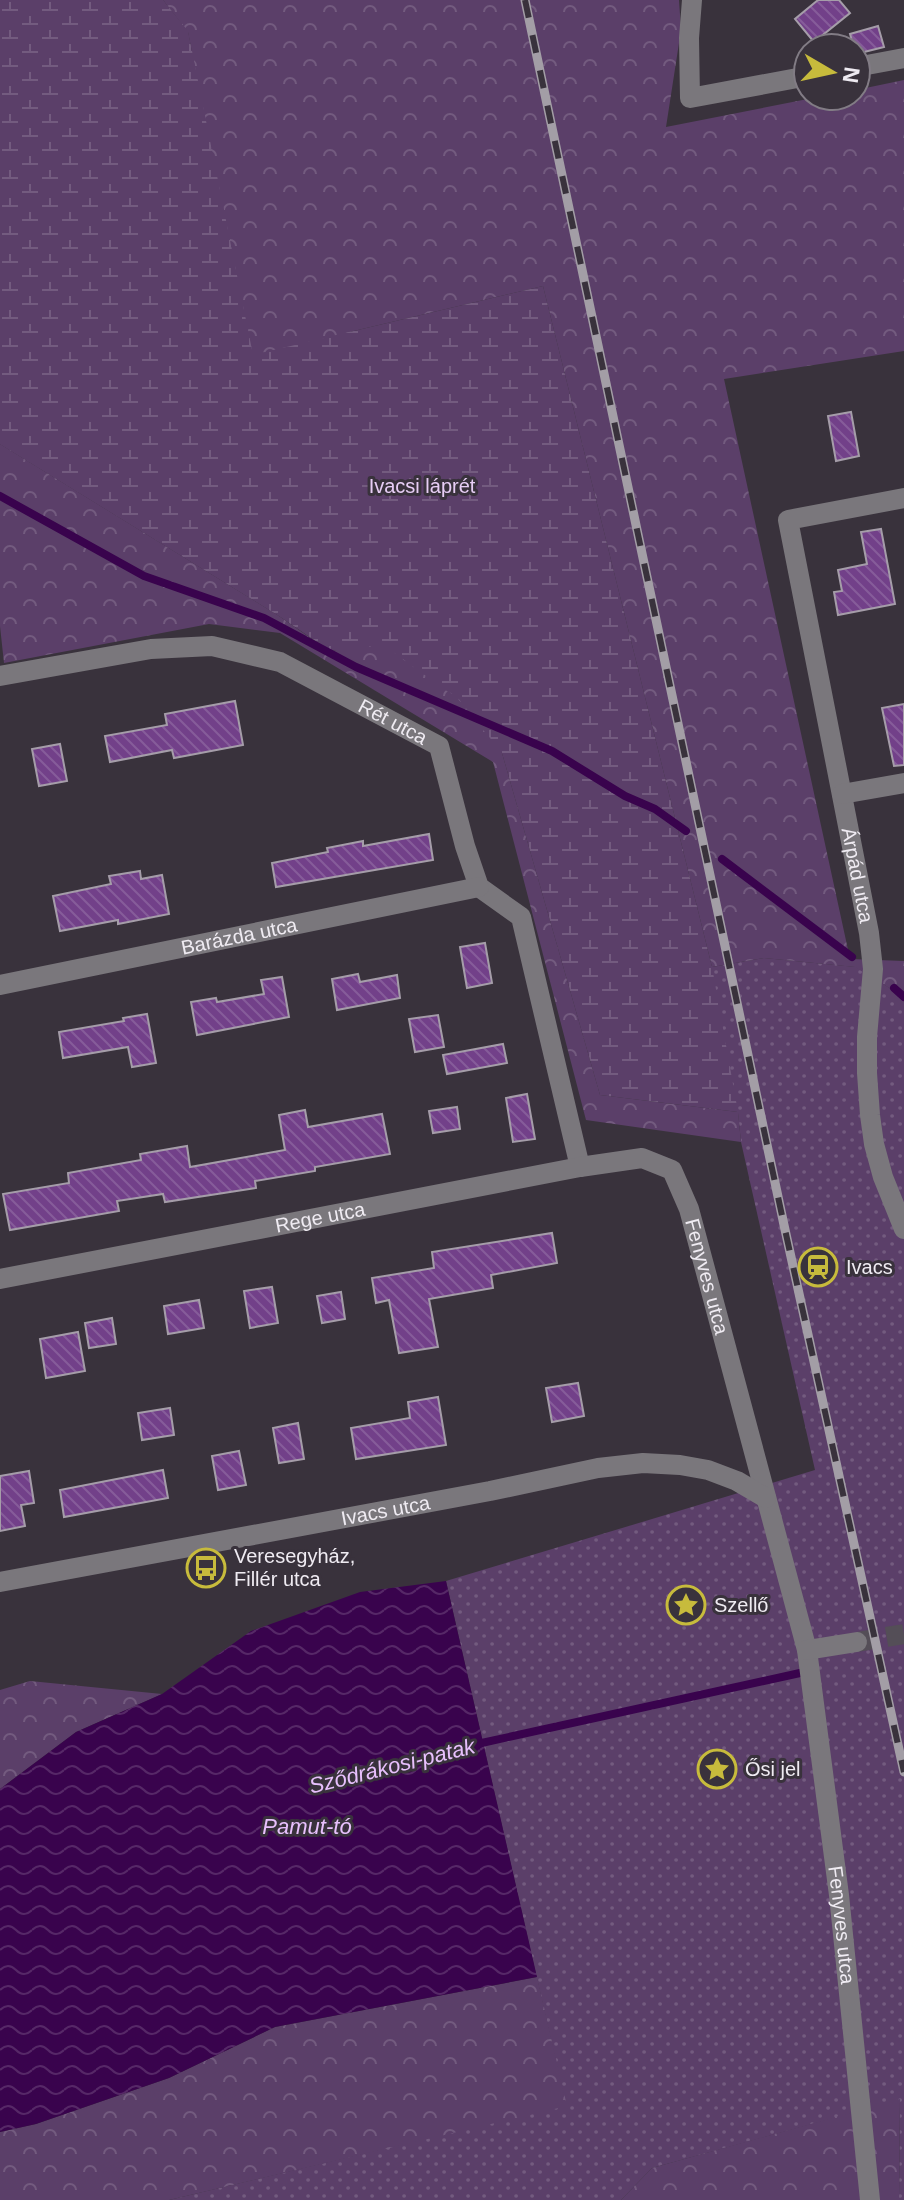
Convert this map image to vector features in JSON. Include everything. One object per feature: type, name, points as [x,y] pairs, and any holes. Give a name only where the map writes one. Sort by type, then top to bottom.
[{"type":"street","points":[[692,0],[690,98],[792,79]]},
{"type":"street","points":[[872,64],[904,58]]},
{"type":"street","name":"Árpád utca","points":[[904,498],[788,520],[869,933],[873,969],[867,1073],[872,1130],[883,1177],[904,1229]]},
{"type":"street","name":"Rét utca","points":[[0,676],[151,649],[212,646],[280,662],[439,746],[479,887]]},
{"type":"street","points":[[842,794],[904,783]]},
{"type":"street","points":[[479,887],[521,917],[580,1167]]},
{"type":"street","name":"Barázda utca","points":[[0,985],[479,887]]},
{"type":"street","name":"Rege utca","points":[[0,1279],[580,1167],[642,1158]]},
{"type":"street","name":"Fenyves utca","points":[[642,1158],[672,1170],[689,1209],[807,1650],[839,1895],[870,2200]]},
{"type":"street","name":"Ivacs utca","points":[[0,1582],[598,1468],[643,1463],[708,1470],[737,1481],[766,1498]]},
{"type":"street","points":[[807,1650],[857,1642]]},
{"type":"green space","points":[[0,0],[163,0],[712,967],[764,958],[856,967],[904,997],[904,2200],[899,2200],[900,2100],[652,2168],[621,2200],[169,2200],[566,2105],[446,1581],[815,1470],[741,1142],[738,1113],[502,753],[0,444]]},
{"type":"green space","name":"Ivacsi láprét","points":[[0,0],[163,0],[188,31],[253,355],[543,286],[712,967],[738,1112],[600,1095],[502,753],[458,698],[383,645],[330,651],[279,616],[0,444]]},
{"type":"green space","points":[[163,0],[679,0],[681,30],[666,127],[792,102],[792,112],[872,112],[872,87],[904,80],[904,351],[724,379],[850,959],[904,961],[904,997],[855,967],[764,958],[712,967],[543,286],[253,355],[188,32]]},
{"type":"green space","points":[[0,444],[279,616],[329,651],[383,645],[458,699],[502,753],[600,1095],[738,1112],[741,1142],[586,1120],[493,762],[280,633],[209,624],[4,663],[0,626]]},
{"type":"green space","points":[[30,1681],[162,1694],[76,1732],[0,1789],[0,1690]]},
{"type":"green space","points":[[537,1977],[567,2106],[169,2200],[0,2200],[0,2132],[36,2124],[169,2078],[275,2027]]},
{"type":"green space","points":[[900,2099],[899,2200],[621,2200],[652,2168]]},
{"type":"water","name":"Pamut-tó","points":[[446,1581],[537,1977],[275,2027],[169,2078],[36,2124],[0,2132],[0,1789],[76,1732],[162,1694],[251,1631],[360,1592]]},
{"type":"building","points":[[818,0],[839,0],[850,13],[826,32],[806,32],[795,19]]},
{"type":"building","points":[[878,26],[884,47],[872,50],[872,32],[857,32]]},
{"type":"building","points":[[851,412],[859,456],[836,461],[828,416]]},
{"type":"building","points":[[881,529],[895,604],[838,615],[834,592],[842,591],[838,570],[867,564],[861,532]]},
{"type":"building","points":[[235,701],[243,745],[174,758],[172,750],[110,762],[105,736],[167,725],[165,714]]},
{"type":"building","points":[[904,704],[904,765],[894,766],[882,708]]},
{"type":"building","points":[[60,744],[67,781],[39,786],[32,749]]},
{"type":"building","points":[[429,834],[433,860],[276,887],[272,863],[328,852],[327,848],[363,841],[363,846]]},
{"type":"building","points":[[140,871],[141,879],[162,875],[169,914],[60,931],[53,896],[111,884],[109,876]]},
{"type":"building","points":[[485,943],[492,983],[467,988],[460,947]]},
{"type":"building","points":[[358,974],[360,982],[397,975],[400,998],[337,1010],[332,979]]},
{"type":"building","points":[[282,977],[289,1017],[197,1035],[191,1002],[216,998],[217,1002],[264,994],[261,980]]},
{"type":"building","points":[[147,1014],[156,1063],[132,1067],[128,1047],[63,1058],[59,1032]]},
{"type":"building","points":[[438,1015],[444,1047],[415,1052],[409,1019]]},
{"type":"building","points":[[503,1044],[507,1063],[447,1074],[443,1055]]},
{"type":"building","points":[[527,1094],[535,1139],[513,1142],[506,1098]]},
{"type":"building","points":[[457,1107],[460,1129],[433,1133],[429,1111]]},
{"type":"building","points":[[305,1110],[308,1127],[382,1114],[390,1154],[255,1181],[256,1188],[165,1202],[163,1194],[117,1201],[119,1211],[10,1230],[3,1194],[69,1183],[68,1173],[141,1160],[140,1154],[187,1146],[190,1167],[285,1150],[279,1115]]},
{"type":"building","points":[[552,1233],[557,1263],[491,1275],[493,1288],[429,1299],[438,1347],[399,1353],[389,1300],[376,1303],[372,1278],[434,1268],[432,1252]]},
{"type":"building","points":[[272,1287],[278,1323],[250,1328],[244,1291]]},
{"type":"building","points":[[341,1292],[345,1319],[322,1323],[317,1296]]},
{"type":"building","points":[[199,1300],[204,1328],[168,1334],[164,1306]]},
{"type":"building","points":[[112,1318],[116,1344],[89,1348],[85,1323]]},
{"type":"building","points":[[78,1332],[85,1371],[46,1378],[40,1339]]},
{"type":"building","points":[[578,1383],[584,1416],[552,1422],[546,1388]]},
{"type":"building","points":[[438,1397],[446,1445],[356,1459],[351,1428],[410,1418],[408,1402]]},
{"type":"building","points":[[170,1408],[174,1435],[142,1440],[138,1413]]},
{"type":"building","points":[[298,1423],[304,1459],[279,1463],[273,1428]]},
{"type":"building","points":[[239,1451],[246,1485],[218,1490],[212,1456]]},
{"type":"building","points":[[163,1470],[168,1498],[64,1517],[60,1490]]},
{"type":"building","points":[[29,1471],[34,1503],[21,1505],[25,1526],[0,1531],[0,1476]]},
{"type":"waterway","points":[[0,496],[144,576],[264,618],[356,667],[552,751],[625,796],[655,809],[686,831]]},
{"type":"waterway","points":[[722,859],[852,957]]},
{"type":"waterway","points":[[894,988],[904,997]]},
{"type":"waterway","name":"Sződrákosi-patak","points":[[477,1744],[800,1673]]},
{"type":"tunnel","points":[[857,1642],[904,1634]]},
{"type":"railway","points":[[525,0],[784,1225],[904,1772]]},
{"type":"place","name":"Ivacs","points":[[818,1267]]},
{"type":"place","name":"Veresegyház, Fillér utca","points":[[206,1568]]},
{"type":"place","name":"Szellő","points":[[686,1605]]},
{"type":"place","name":"Ősi jel","points":[[717,1769]]}]
